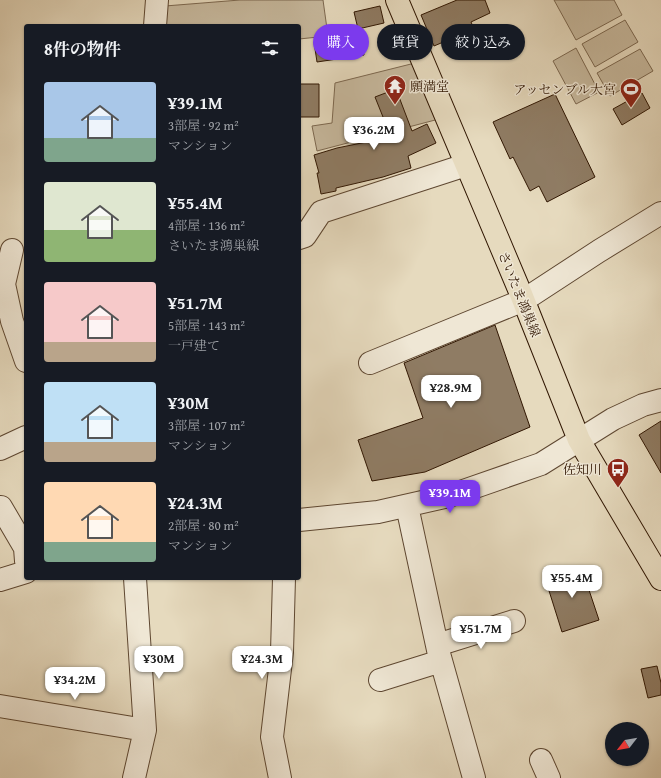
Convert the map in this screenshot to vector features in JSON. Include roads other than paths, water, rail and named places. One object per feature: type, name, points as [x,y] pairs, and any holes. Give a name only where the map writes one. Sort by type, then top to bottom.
[{"type":"main road","name":"さいたま鴻巣線","points":[[397,0],[524,300],[578,440],[661,579]]},
{"type":"street","points":[[155,24],[157,0]]},
{"type":"street","points":[[301,237],[305,236],[321,212],[466,165]]},
{"type":"street","points":[[370,363],[524,300],[661,213]]},
{"type":"street","points":[[13,249],[4,284],[12,321],[24,355]]},
{"type":"street","points":[[301,520],[378,512],[449,496],[541,464],[613,419],[643,405],[661,400]]},
{"type":"street","points":[[0,449],[24,438]]},
{"type":"street","points":[[407,506],[439,653],[474,778]]},
{"type":"street","points":[[1,508],[24,546]]},
{"type":"street","points":[[0,580],[24,573]]},
{"type":"street","points":[[134,778],[145,730],[135,580]]},
{"type":"street","points":[[280,778],[272,737],[282,652],[284,580]]},
{"type":"street","points":[[380,680],[514,621]]},
{"type":"street","points":[[0,706],[145,730]]},
{"type":"place","name":"願満堂","points":[[395,106]]},
{"type":"place","name":"アッセンブル大宮","points":[[631,108]]},
{"type":"place","name":"佐知川","points":[[618,488]]}]
